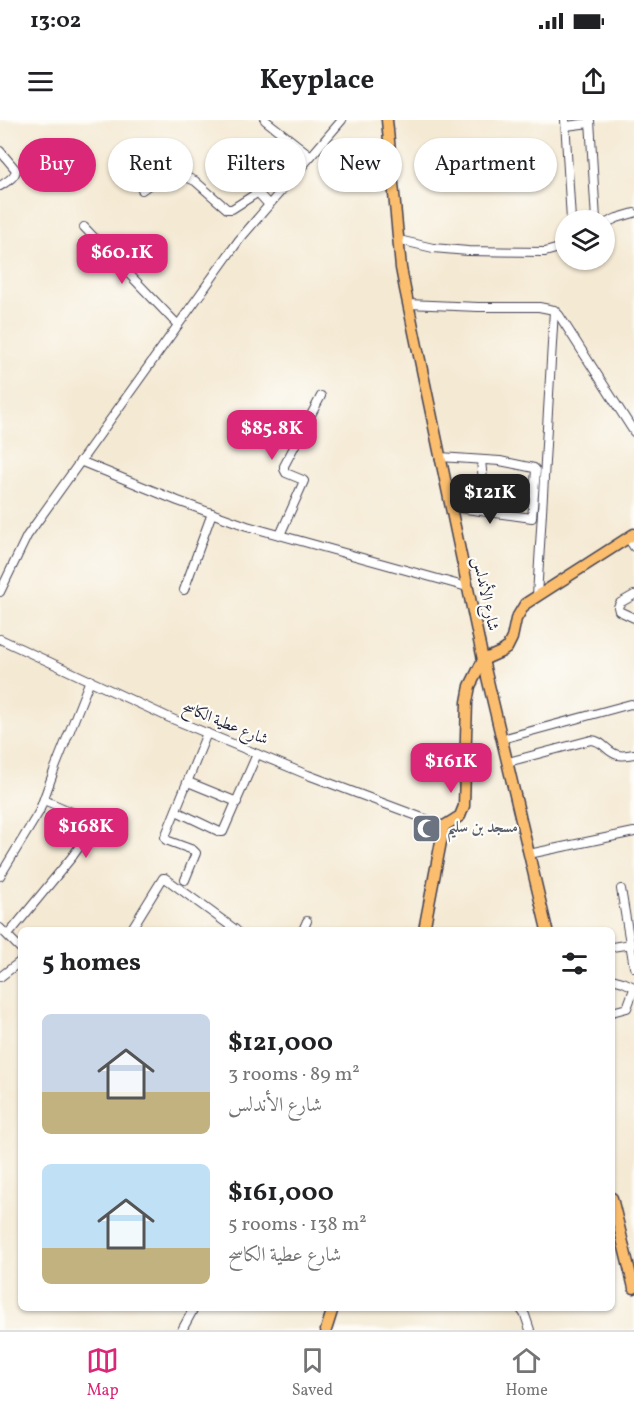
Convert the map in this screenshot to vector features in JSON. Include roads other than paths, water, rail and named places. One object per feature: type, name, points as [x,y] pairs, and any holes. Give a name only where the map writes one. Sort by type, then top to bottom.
[{"type":"main road","name":"شارع الأندلس","points":[[387,120],[401,268],[408,304],[483,660],[546,927]]},
{"type":"main road","points":[[425,927],[444,826],[460,816],[464,806],[467,702],[470,686],[483,660],[507,648],[520,611],[525,604],[632,540]]},
{"type":"main road","points":[[615,1210],[634,1288]]},
{"type":"main road","points":[[326,1330],[332,1311]]},
{"type":"street","points":[[265,120],[311,156]]},
{"type":"street","points":[[0,592],[27,536],[239,240],[342,120]]},
{"type":"street","points":[[570,210],[565,123],[590,122],[595,210]]},
{"type":"street","points":[[0,151],[16,172],[0,186]]},
{"type":"street","points":[[193,180],[226,209],[232,209],[258,194],[269,205]]},
{"type":"street","points":[[615,219],[634,213]]},
{"type":"street","points":[[84,227],[178,325]]},
{"type":"street","points":[[399,240],[433,248],[468,251],[545,252],[555,249]]},
{"type":"street","points":[[408,304],[554,310],[634,432]]},
{"type":"street","points":[[537,596],[554,310]]},
{"type":"street","points":[[280,535],[304,481],[286,472],[284,466],[321,396]]},
{"type":"street","points":[[440,457],[500,461],[536,470],[533,518],[451,507]]},
{"type":"street","points":[[481,460],[486,512]]},
{"type":"street","points":[[80,461],[247,526],[468,587]]},
{"type":"street","points":[[184,590],[212,513]]},
{"type":"street","points":[[634,595],[620,603],[618,607],[619,611],[634,618]]},
{"type":"street","name":"شارع عطية الكاسح","points":[[0,639],[170,718],[444,826]]},
{"type":"street","points":[[0,876],[39,812],[54,768],[90,681]]},
{"type":"street","points":[[502,739],[634,705]]},
{"type":"street","points":[[185,880],[196,853],[166,840],[165,837],[207,733]]},
{"type":"street","points":[[508,762],[591,740],[596,740],[618,755],[634,754]]},
{"type":"street","points":[[176,811],[220,832],[224,830],[257,754]]},
{"type":"street","points":[[188,782],[237,802]]},
{"type":"street","points":[[8,935],[72,857],[91,827],[88,819],[44,800]]},
{"type":"street","points":[[529,854],[634,832]]},
{"type":"street","points":[[133,927],[163,878],[232,927]]},
{"type":"street","points":[[621,889],[634,967]]},
{"type":"street","points":[[304,927],[307,921]]},
{"type":"street","points":[[0,928],[18,946]]},
{"type":"street","points":[[615,947],[631,944]]},
{"type":"street","points":[[0,977],[18,963]]},
{"type":"street","points":[[615,981],[634,986],[627,1008],[615,1011]]},
{"type":"street","points":[[182,1330],[192,1311]]},
{"type":"street","points":[[522,1311],[530,1330]]},
{"type":"place","name":"مسجد بن سليم","points":[[426,828]]}]
